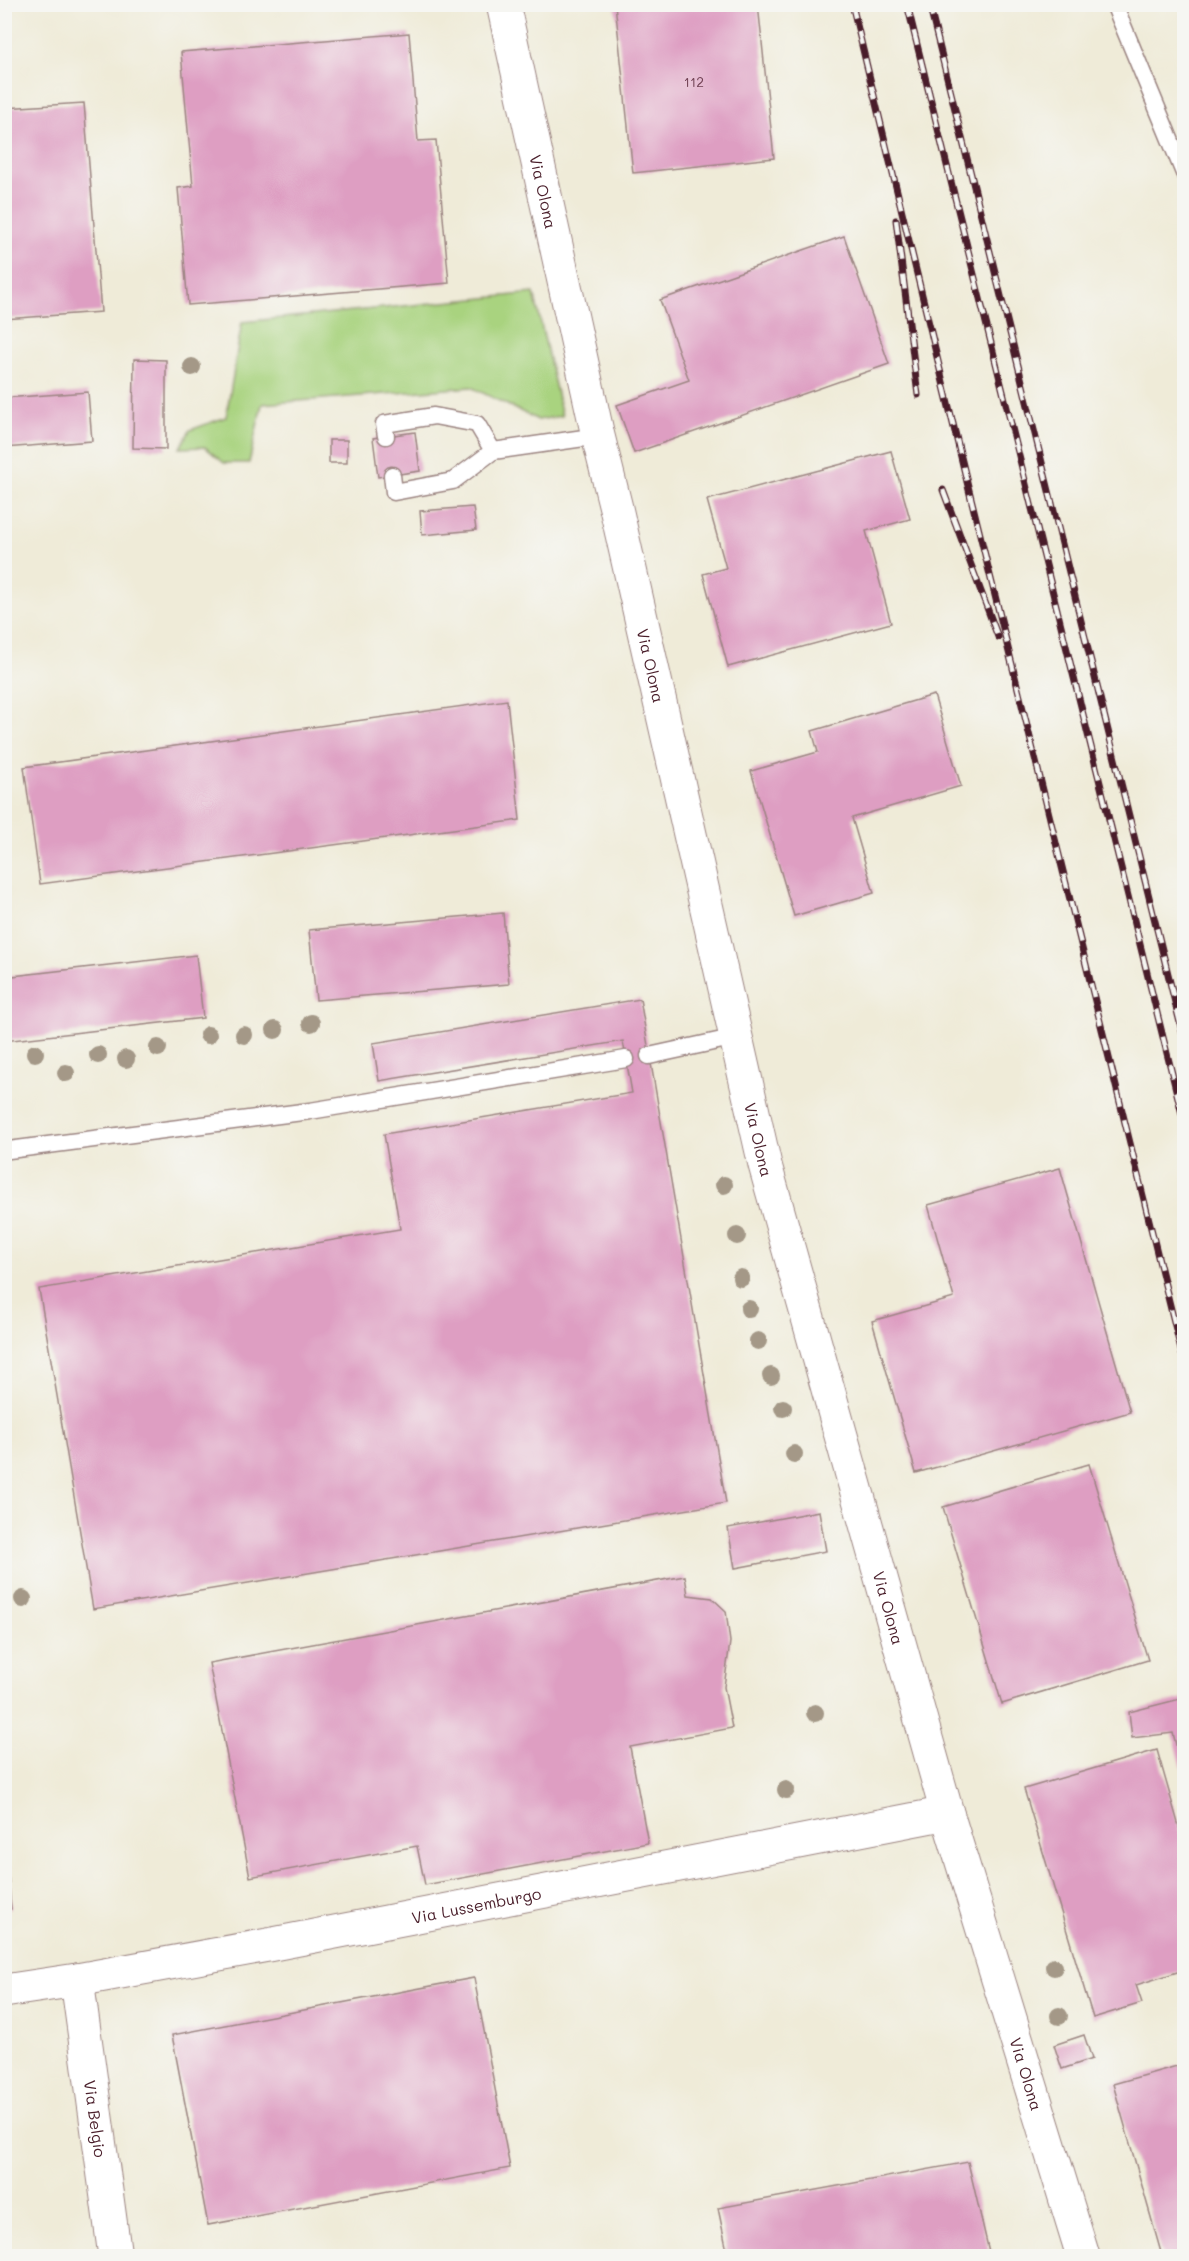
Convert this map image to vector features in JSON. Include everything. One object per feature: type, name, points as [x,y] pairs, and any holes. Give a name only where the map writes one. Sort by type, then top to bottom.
[{"type":"street","name":"Via Olona","points":[[503,4],[598,436],[765,1165],[947,1813],[1083,2256]]},
{"type":"street","name":"Via Lussemburgo","points":[[4,1990],[77,1980],[268,1945],[947,1813]]},
{"type":"street","name":"Via Belgio","points":[[77,1980],[116,2256]]},
{"type":"lane","points":[[1114,4],[1185,173]]},
{"type":"lane","points":[[386,436],[384,424],[434,416],[477,424],[493,452]]},
{"type":"lane","points":[[392,475],[394,492],[453,481],[493,452],[598,436]]},
{"type":"lane","points":[[649,1056],[736,1037]]},
{"type":"lane","points":[[9,1150],[310,1111],[626,1059]]},
{"type":"green space","points":[[534,293],[562,416],[538,420],[471,387],[262,404],[249,463],[224,463],[205,447],[180,448],[190,430],[226,417],[242,322]]},
{"type":"building","points":[[615,4],[758,4],[774,158],[633,173]]},
{"type":"building","points":[[409,33],[418,141],[436,140],[449,283],[188,305],[178,188],[193,186],[181,52]]},
{"type":"building","points":[[84,103],[101,312],[4,319],[4,108]]},
{"type":"building","points":[[844,236],[889,364],[634,453],[617,405],[689,380],[660,300]]},
{"type":"building","points":[[134,359],[166,360],[166,449],[133,448]]},
{"type":"building","points":[[88,392],[92,441],[4,448],[4,398]]},
{"type":"building","points":[[415,432],[420,471],[378,477],[373,438]]},
{"type":"building","points":[[329,440],[347,440],[347,463],[329,463]]},
{"type":"building","points":[[891,451],[910,519],[866,531],[891,623],[728,667],[703,574],[726,568],[707,500]]},
{"type":"building","points":[[473,507],[476,530],[422,535],[420,511]]},
{"type":"building","points":[[934,695],[961,786],[852,818],[874,893],[794,916],[751,771],[818,752],[812,731]]},
{"type":"building","points":[[507,700],[520,820],[40,884],[24,767]]},
{"type":"building","points":[[503,913],[509,984],[316,1000],[309,930]]},
{"type":"building","points":[[196,955],[203,1018],[4,1041],[4,977]]},
{"type":"building","points":[[640,999],[726,1503],[93,1609],[39,1289],[400,1229],[384,1134],[632,1093],[623,1041],[379,1081],[373,1043]]},
{"type":"building","points":[[1060,1168],[1130,1412],[916,1473],[872,1321],[954,1298],[928,1205]]},
{"type":"building","points":[[1089,1464],[1148,1660],[1002,1704],[943,1507]]},
{"type":"building","points":[[819,1511],[826,1551],[735,1568],[728,1528]]},
{"type":"building","points":[[685,1576],[688,1595],[712,1598],[726,1611],[730,1642],[724,1687],[732,1728],[630,1747],[648,1843],[425,1885],[417,1846],[250,1877],[209,1663]]},
{"type":"building","points":[[1184,1698],[1184,1776],[1173,1733],[1132,1738],[1129,1712]]},
{"type":"building","points":[[1157,1750],[1184,1844],[1184,1970],[1136,1985],[1142,2003],[1093,2018],[1024,1789]]},
{"type":"building","points":[[4,1850],[6,1850],[11,1909],[4,1909]]},
{"type":"building","points":[[474,1978],[510,2168],[208,2225],[172,2035]]},
{"type":"building","points":[[1084,2035],[1092,2059],[1062,2069],[1054,2045]]},
{"type":"building","points":[[1184,2064],[1184,2256],[1162,2256],[1113,2084]]},
{"type":"building","points":[[968,2162],[990,2256],[728,2256],[718,2208]]},
{"type":"railway","points":[[852,4],[1184,1362]]},
{"type":"railway","points":[[907,4],[1184,1122]]},
{"type":"railway","points":[[929,4],[1184,1039]]},
{"type":"railway","points":[[896,220],[918,395]]},
{"type":"railway","points":[[943,490],[998,637]]}]
